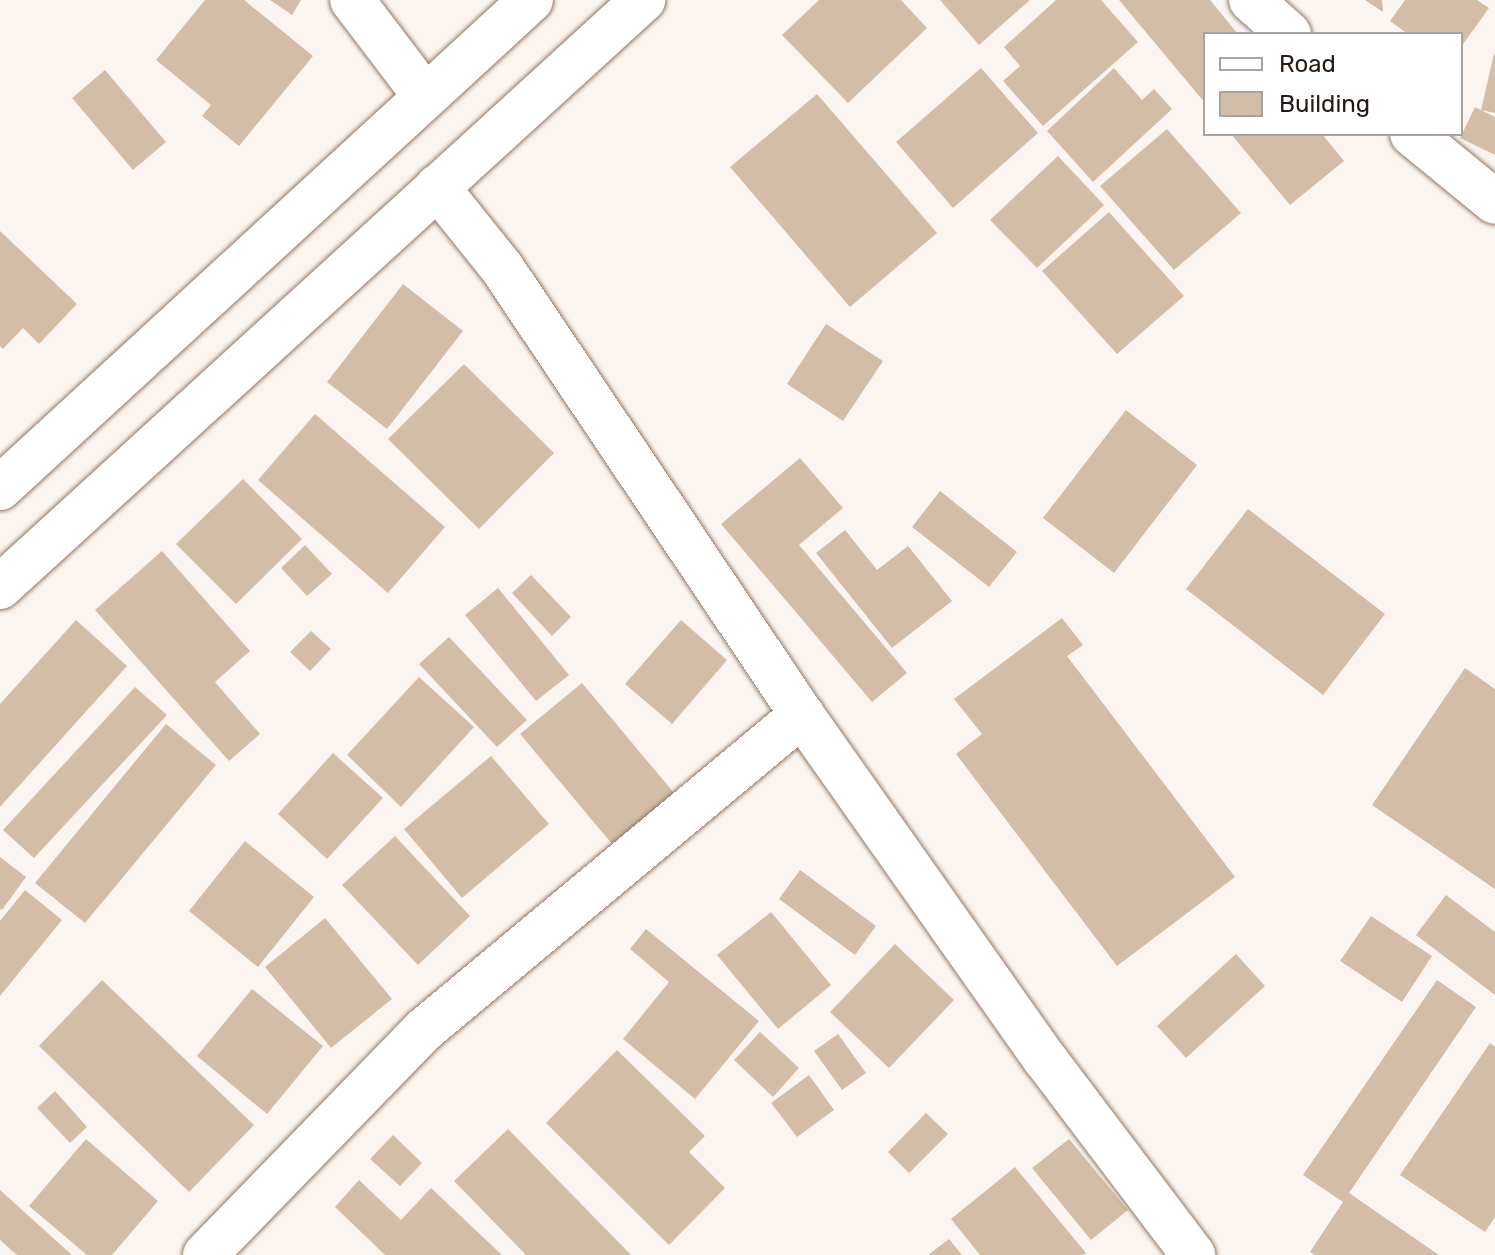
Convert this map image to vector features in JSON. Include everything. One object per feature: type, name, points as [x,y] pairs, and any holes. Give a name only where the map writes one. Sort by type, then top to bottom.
[{"type":"street","points":[[352,0],[424,95]]},
{"type":"street","points":[[0,488],[424,95],[531,0]]},
{"type":"street","points":[[1,586],[643,0]]},
{"type":"street","points":[[1251,0],[1287,32]]},
{"type":"street","points":[[1414,136],[1495,202]]},
{"type":"street","points":[[437,187],[502,268],[802,715],[1179,1249]]},
{"type":"street","points":[[205,1255],[425,1029],[802,715]]},
{"type":"building","points":[[205,0],[244,0],[313,56],[239,146],[202,116],[211,105],[156,60]]},
{"type":"building","points":[[270,0],[301,0],[292,15]]},
{"type":"building","points":[[819,0],[901,0],[927,28],[848,103],[782,35]]},
{"type":"building","points":[[940,0],[1030,0],[979,45]]},
{"type":"building","points":[[1056,0],[1101,0],[1138,42],[1043,126],[1003,81],[1020,66],[1004,47]]},
{"type":"building","points":[[1119,0],[1210,0],[1236,32],[1203,32],[1203,101]]},
{"type":"building","points":[[1365,0],[1382,0],[1383,12]]},
{"type":"building","points":[[1405,0],[1477,0],[1489,8],[1463,44],[1463,32],[1405,32],[1390,21]]},
{"type":"building","points":[[1495,54],[1495,113],[1481,110]]},
{"type":"building","points":[[981,68],[1038,133],[953,208],[896,142]]},
{"type":"building","points":[[1114,68],[1142,100],[1154,89],[1172,109],[1093,182],[1047,131]]},
{"type":"building","points":[[105,70],[166,142],[133,170],[72,98]]},
{"type":"building","points":[[817,94],[937,233],[850,307],[730,167]]},
{"type":"building","points":[[1475,107],[1495,117],[1495,155],[1460,138]]},
{"type":"building","points":[[1167,129],[1241,213],[1174,270],[1100,186]]},
{"type":"building","points":[[1233,136],[1324,136],[1344,161],[1290,205]]},
{"type":"building","points":[[1058,156],[1104,205],[1037,268],[990,220]]},
{"type":"building","points":[[1109,212],[1184,296],[1117,354],[1042,271]]},
{"type":"building","points":[[0,231],[77,304],[39,344],[23,328],[3,349],[0,346]]},
{"type":"building","points":[[403,284],[463,331],[387,429],[327,382]]},
{"type":"building","points":[[826,324],[883,361],[843,421],[787,384]]},
{"type":"building","points":[[464,364],[554,453],[479,529],[388,439]]},
{"type":"building","points":[[1126,410],[1197,465],[1114,573],[1043,518]]},
{"type":"building","points":[[315,414],[445,527],[388,593],[258,480]]},
{"type":"building","points":[[800,458],[843,508],[799,545],[907,673],[872,702],[721,524]]},
{"type":"building","points":[[243,479],[302,539],[236,604],[176,544]]},
{"type":"building","points":[[940,491],[1017,552],[989,587],[912,527]]},
{"type":"building","points":[[1248,509],[1385,614],[1323,695],[1186,589]]},
{"type":"building","points":[[845,530],[877,570],[908,546],[952,601],[892,648],[816,553]]},
{"type":"building","points":[[305,545],[332,574],[307,596],[281,568]]},
{"type":"building","points":[[162,551],[250,651],[215,682],[260,734],[229,761],[95,610]]},
{"type":"building","points":[[531,575],[571,617],[552,636],[512,593]]},
{"type":"building","points":[[498,588],[569,675],[536,701],[465,615]]},
{"type":"building","points":[[1062,618],[1083,645],[1067,656],[1235,877],[1117,966],[956,754],[982,734],[954,699]]},
{"type":"building","points":[[76,620],[127,666],[0,807],[0,704]]},
{"type":"building","points":[[681,620],[727,660],[672,724],[625,684]]},
{"type":"building","points":[[311,631],[331,649],[310,671],[290,652]]},
{"type":"building","points":[[449,637],[527,720],[497,747],[419,664]]},
{"type":"building","points":[[1465,668],[1495,689],[1495,889],[1372,805]]},
{"type":"building","points":[[419,677],[474,727],[401,807],[347,755]]},
{"type":"building","points":[[582,683],[674,793],[612,844],[520,734]]},
{"type":"building","points":[[135,687],[167,715],[34,858],[3,830]]},
{"type":"building","points":[[166,724],[216,765],[85,923],[35,883]]},
{"type":"building","points":[[333,753],[383,798],[327,859],[278,814]]},
{"type":"building","points":[[491,756],[549,824],[462,898],[404,829]]},
{"type":"building","points":[[395,836],[470,916],[418,965],[342,885]]},
{"type":"building","points":[[245,841],[314,897],[258,967],[189,911]]},
{"type":"building","points":[[0,857],[26,877],[2,910],[0,909]]},
{"type":"building","points":[[800,870],[876,926],[855,955],[779,899]]},
{"type":"building","points":[[25,890],[62,920],[0,996],[0,921]]},
{"type":"building","points":[[1446,895],[1495,932],[1495,995],[1416,935]]},
{"type":"building","points":[[771,912],[831,985],[778,1029],[717,955]]},
{"type":"building","points":[[1371,916],[1432,956],[1402,1002],[1340,961]]},
{"type":"building","points":[[325,918],[392,999],[331,1048],[265,967]]},
{"type":"building","points":[[646,929],[759,1021],[695,1099],[623,1039],[669,982],[630,949]]},
{"type":"building","points":[[895,944],[954,1000],[889,1068],[830,1012]]},
{"type":"building","points":[[1236,954],[1265,986],[1186,1058],[1157,1026]]},
{"type":"building","points":[[102,980],[254,1125],[189,1192],[39,1046]]},
{"type":"building","points":[[1437,980],[1476,1007],[1349,1193],[1439,1255],[1315,1255],[1310,1252],[1343,1202],[1303,1175]]},
{"type":"building","points":[[252,989],[323,1046],[267,1114],[197,1056]]},
{"type":"building","points":[[760,1032],[799,1068],[773,1097],[734,1060]]},
{"type":"building","points":[[838,1034],[866,1073],[842,1090],[814,1051]]},
{"type":"building","points":[[1490,1043],[1495,1047],[1495,1217],[1485,1232],[1400,1175]]},
{"type":"building","points":[[617,1050],[705,1136],[689,1152],[725,1188],[669,1245],[546,1123]]},
{"type":"building","points":[[809,1075],[834,1110],[797,1137],[771,1103]]},
{"type":"building","points":[[55,1091],[87,1127],[70,1143],[37,1108]]},
{"type":"building","points":[[926,1113],[948,1134],[909,1173],[888,1152]]},
{"type":"building","points":[[508,1129],[631,1255],[526,1255],[454,1181]]},
{"type":"building","points":[[393,1135],[422,1163],[400,1186],[370,1159]]},
{"type":"building","points":[[86,1139],[158,1201],[112,1255],[87,1255],[29,1206]]},
{"type":"building","points":[[1069,1139],[1128,1210],[1091,1240],[1032,1168]]},
{"type":"building","points":[[1015,1167],[1086,1253],[980,1255],[951,1219]]},
{"type":"building","points":[[359,1180],[401,1220],[431,1188],[502,1255],[385,1255],[335,1207]]},
{"type":"building","points":[[0,1190],[72,1255],[17,1255],[0,1240]]},
{"type":"building","points":[[949,1239],[962,1255],[928,1255]]}]
